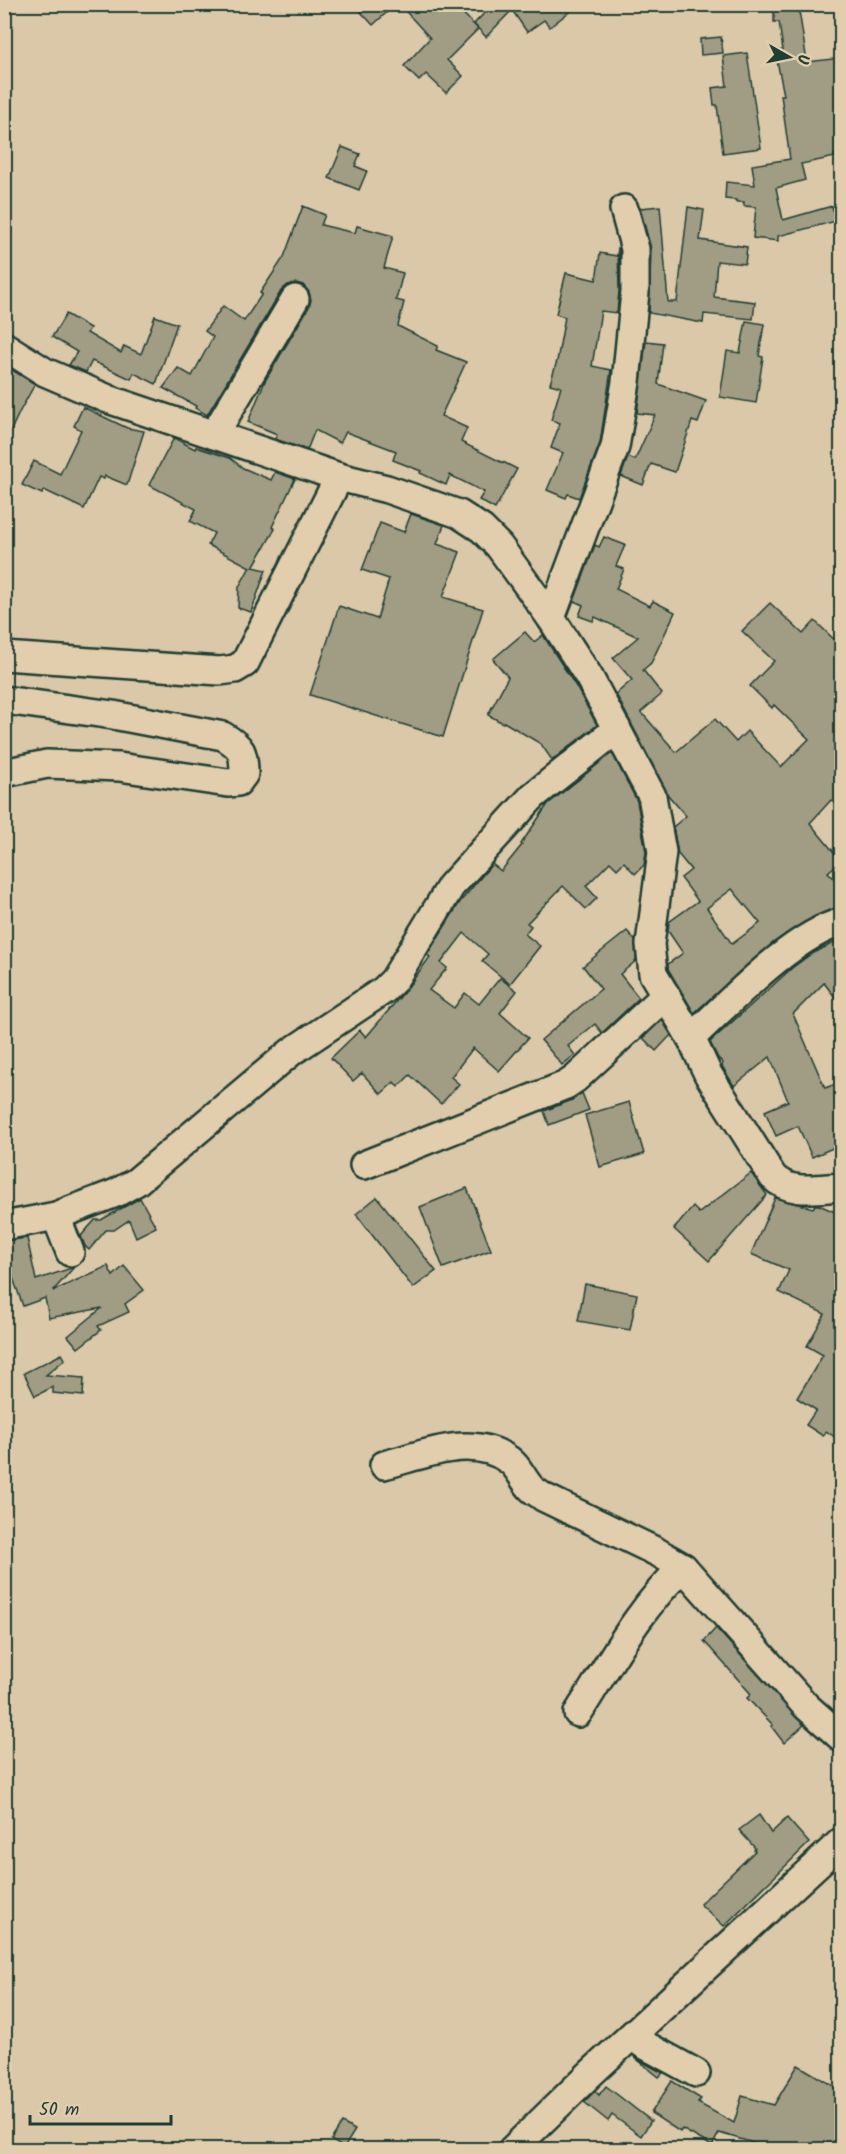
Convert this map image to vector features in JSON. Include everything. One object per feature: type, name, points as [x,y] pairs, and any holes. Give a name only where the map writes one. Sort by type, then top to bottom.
[{"type":"street","points":[[551,618],[615,447],[626,382],[635,292],[635,249],[624,209]]},
{"type":"street","points":[[214,435],[295,300]]},
{"type":"street","points":[[4,346],[45,372],[108,399],[339,477],[387,489],[459,514],[482,529],[499,546],[551,618],[589,677],[652,796],[662,852],[650,953],[653,974],[691,1038],[708,1074],[773,1177],[780,1184],[799,1189],[842,1187]]},
{"type":"street","points":[[4,656],[220,671],[235,669],[245,663],[339,477]]},
{"type":"street","points":[[4,700],[113,715],[223,736],[236,743],[242,750],[244,774],[238,782],[228,783],[119,767],[47,764],[4,773]]},
{"type":"street","points":[[4,1226],[56,1216],[136,1182],[291,1052],[384,990],[394,980],[451,886],[533,796],[616,729]]},
{"type":"street","points":[[691,1038],[755,978],[810,936],[842,922]]},
{"type":"street","points":[[364,1165],[566,1085],[666,995]]},
{"type":"street","points":[[56,1216],[70,1252]]},
{"type":"street","points":[[384,1465],[452,1448],[491,1449],[511,1461],[531,1488],[543,1497],[683,1567],[806,1706],[842,1738]]},
{"type":"street","points":[[578,1713],[641,1615],[667,1582],[683,1567]]},
{"type":"street","points":[[512,2150],[590,2074],[842,1841]]},
{"type":"street","points":[[633,2036],[696,2073]]},
{"type":"building","points":[[369,4],[396,4],[373,25],[361,12]]},
{"type":"building","points":[[399,4],[454,4],[478,29],[447,60],[463,76],[446,93],[426,74],[419,81],[404,66],[430,38]]},
{"type":"building","points":[[493,4],[579,4],[550,27],[544,20],[527,32],[512,10],[486,37],[474,24]]},
{"type":"building","points":[[774,4],[798,4],[807,62],[842,58],[842,154],[801,164],[805,180],[776,188],[783,220],[832,206],[836,221],[778,236],[778,241],[753,238],[756,207],[744,206],[744,202],[725,199],[726,182],[755,185],[752,165],[790,159],[781,95],[784,95],[775,51],[783,50],[779,22],[774,22]]},
{"type":"building","points":[[721,37],[723,53],[701,55],[700,39]]},
{"type":"building","points":[[747,53],[761,148],[723,153],[717,105],[714,105],[712,88],[727,86],[723,56]]},
{"type":"building","points":[[342,147],[360,154],[355,166],[367,171],[359,190],[329,178]]},
{"type":"building","points":[[303,206],[325,215],[321,225],[355,233],[357,226],[393,236],[384,268],[403,273],[396,300],[404,302],[398,326],[438,346],[436,350],[466,362],[441,416],[467,428],[461,442],[517,469],[495,509],[479,500],[484,492],[450,475],[446,485],[420,473],[421,471],[393,460],[396,451],[346,432],[340,443],[315,430],[307,450],[275,439],[277,434],[248,422],[265,381],[309,307],[311,300],[309,292],[303,285],[296,283],[288,285],[281,291],[207,415],[195,408],[196,406],[163,388],[178,368],[192,376],[213,337],[205,331],[223,306],[244,321],[284,257]]},
{"type":"building","points":[[660,206],[668,302],[677,302],[688,207],[704,210],[700,240],[747,247],[745,264],[717,261],[714,297],[755,302],[753,319],[704,314],[703,323],[649,313],[651,249],[640,208]]},
{"type":"building","points":[[618,247],[617,313],[601,311],[592,366],[611,370],[600,443],[579,498],[568,494],[566,498],[547,490],[563,453],[551,448],[560,423],[551,420],[561,387],[550,384],[557,361],[565,317],[556,314],[566,273],[596,280],[600,253],[617,256]]},
{"type":"building","points":[[66,314],[90,328],[87,333],[121,353],[124,346],[141,354],[155,316],[177,324],[156,384],[134,373],[131,379],[92,361],[86,372],[69,365],[77,352],[52,337]]},
{"type":"building","points":[[746,321],[764,324],[759,356],[763,357],[756,403],[720,397],[727,351],[740,353]]},
{"type":"building","points":[[646,341],[663,343],[658,384],[706,401],[698,423],[692,421],[675,472],[651,464],[643,485],[621,476],[628,457],[635,460],[655,415],[637,413]]},
{"type":"building","points":[[4,365],[35,384],[4,445]]},
{"type":"building","points":[[83,407],[127,428],[144,431],[127,485],[105,476],[104,479],[99,477],[84,509],[44,490],[42,494],[22,485],[34,461],[60,474],[81,430],[74,426]]},
{"type":"building","points":[[174,438],[195,449],[196,447],[230,458],[243,468],[271,480],[275,472],[295,479],[272,527],[275,529],[253,567],[266,570],[251,612],[238,608],[239,587],[250,567],[208,545],[214,533],[190,521],[196,509],[149,485]]},
{"type":"building","points":[[411,514],[444,525],[437,544],[460,552],[443,597],[483,609],[443,737],[310,695],[339,606],[377,619],[389,579],[362,570],[380,523],[404,532]]},
{"type":"building","points":[[604,537],[625,545],[616,566],[624,569],[616,589],[650,606],[653,601],[675,612],[651,663],[643,670],[662,694],[641,712],[676,752],[715,719],[736,742],[747,731],[781,767],[809,739],[774,705],[772,708],[750,686],[774,661],[742,631],[770,603],[803,634],[815,621],[842,647],[842,809],[831,800],[810,823],[841,861],[828,872],[842,887],[842,907],[815,916],[773,943],[694,1013],[668,969],[668,964],[683,953],[668,931],[669,922],[698,901],[681,878],[691,870],[678,854],[673,827],[686,816],[668,795],[616,694],[632,680],[613,658],[638,637],[595,617],[593,621],[579,616],[583,605],[574,601],[595,545],[599,547]],"holes":[[[732,889],[760,923],[732,944],[707,908]]]},
{"type":"building","points":[[525,632],[534,642],[543,635],[597,725],[552,760],[541,744],[488,715],[508,677],[493,659]]},
{"type":"building","points":[[612,753],[637,801],[646,852],[644,865],[635,874],[624,862],[617,869],[610,862],[586,886],[597,898],[586,909],[563,886],[527,923],[531,926],[525,934],[540,946],[510,984],[482,961],[488,954],[464,933],[441,963],[447,968],[429,990],[454,1008],[465,993],[479,1004],[500,978],[517,991],[500,1013],[528,1038],[499,1071],[473,1048],[451,1077],[459,1084],[441,1104],[410,1075],[398,1087],[394,1082],[381,1094],[362,1073],[353,1081],[331,1058],[360,1030],[366,1037],[405,991],[430,957],[427,955],[460,902],[492,864],[501,871],[522,845],[548,804]]},
{"type":"building","points":[[627,931],[635,940],[636,961],[620,974],[639,998],[602,1033],[595,1024],[568,1046],[575,1055],[562,1065],[541,1040],[601,989],[583,966]]},
{"type":"building","points":[[842,939],[842,1006],[824,983],[793,1014],[825,1088],[836,1084],[842,1097],[842,1144],[812,1157],[798,1126],[776,1136],[765,1111],[788,1101],[770,1057],[734,1086],[710,1042],[792,968],[811,954]]},
{"type":"building","points":[[662,1020],[671,1035],[656,1051],[643,1038]]},
{"type":"building","points":[[582,1093],[589,1110],[549,1125],[544,1111],[572,1100]]},
{"type":"building","points":[[629,1102],[644,1154],[600,1167],[585,1115]]},
{"type":"building","points":[[751,1173],[767,1195],[709,1261],[674,1229],[693,1207],[699,1213]]},
{"type":"building","points":[[467,1188],[491,1250],[443,1268],[420,1207]]},
{"type":"building","points":[[377,1197],[436,1271],[413,1288],[356,1214]]},
{"type":"building","points":[[140,1198],[156,1227],[136,1237],[129,1220],[114,1230],[106,1230],[89,1250],[85,1246],[81,1236],[95,1220],[101,1220]]},
{"type":"building","points":[[775,1198],[813,1208],[819,1205],[842,1215],[842,1442],[826,1431],[823,1436],[806,1425],[816,1410],[797,1398],[823,1355],[807,1346],[825,1314],[779,1292],[789,1270],[751,1254]]},
{"type":"building","points":[[27,1238],[36,1280],[74,1267],[53,1291],[108,1266],[113,1276],[124,1266],[144,1290],[125,1304],[129,1312],[98,1326],[101,1330],[78,1348],[68,1336],[102,1308],[49,1318],[45,1298],[23,1306],[13,1278],[11,1278],[4,1241]]},
{"type":"building","points":[[585,1284],[637,1294],[630,1330],[578,1321]]},
{"type":"building","points":[[62,1354],[65,1359],[46,1375],[84,1378],[83,1396],[53,1393],[53,1387],[35,1396],[24,1373]]},
{"type":"building","points":[[716,1628],[804,1725],[784,1743],[771,1726],[773,1725],[747,1698],[751,1694],[704,1641]]},
{"type":"building","points":[[759,1815],[771,1833],[787,1818],[809,1843],[724,1926],[700,1904],[755,1851],[755,1848],[739,1830]]},
{"type":"building","points":[[636,2058],[663,2073],[659,2077]]},
{"type":"building","points":[[798,2065],[842,2091],[842,2150],[778,2150],[719,2133],[712,2146],[682,2129],[680,2132],[651,2113],[672,2081],[701,2099],[698,2103],[734,2123],[742,2096],[774,2105]]},
{"type":"building","points":[[606,2086],[651,2121],[641,2136],[612,2115],[608,2121],[584,2102],[595,2091],[599,2095]]},
{"type":"building","points":[[342,2123],[355,2130],[344,2148],[331,2140]]}]
